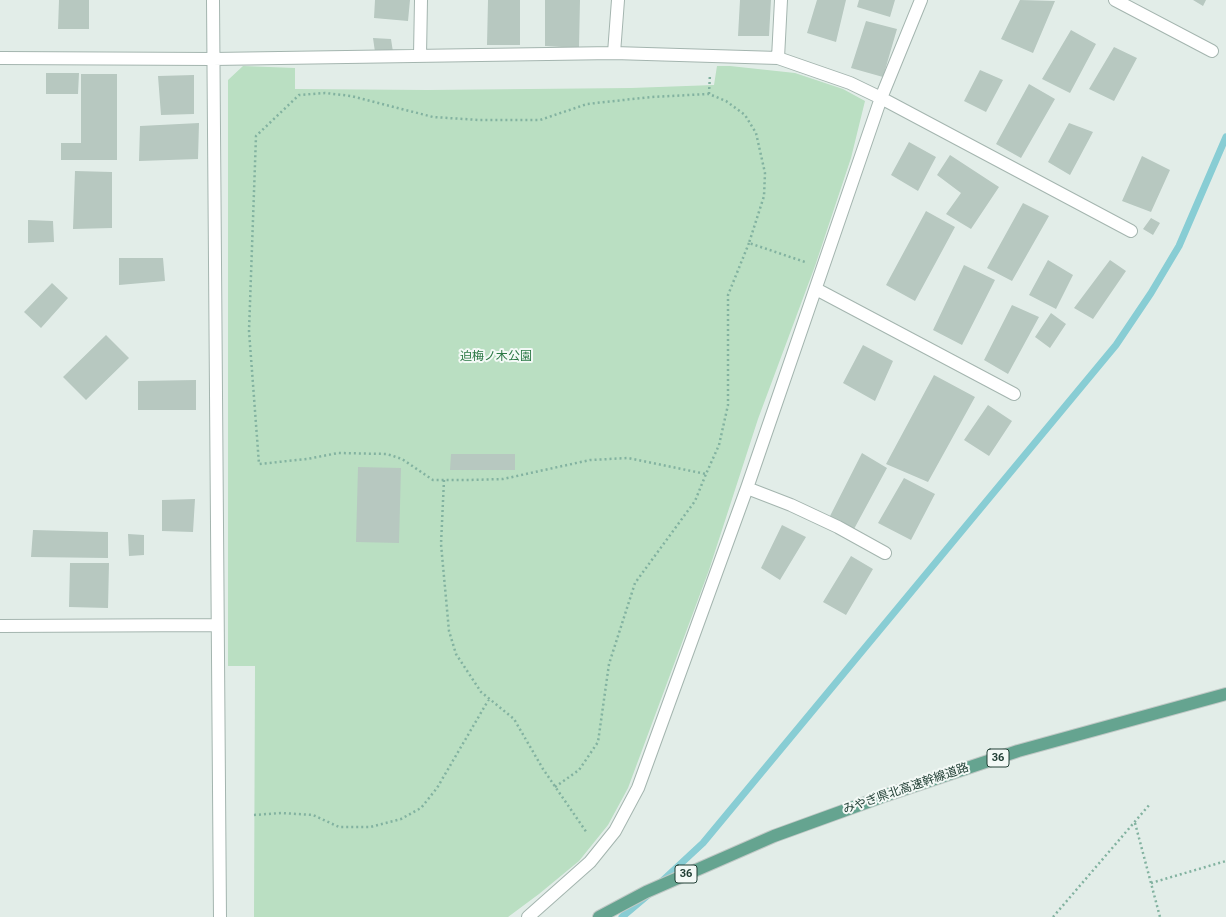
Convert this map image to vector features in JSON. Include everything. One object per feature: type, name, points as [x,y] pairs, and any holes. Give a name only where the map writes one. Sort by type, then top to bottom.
[{"type":"main road","name":"みやぎ県北高速幹線道路","points":[[599,917],[646,892],[774,836],[887,795],[1018,751],[1226,694]]},
{"type":"street","points":[[213,0],[216,625],[220,917]]},
{"type":"street","points":[[420,55],[421,0]]},
{"type":"street","points":[[614,53],[618,0]]},
{"type":"street","points":[[778,58],[781,0]]},
{"type":"street","points":[[528,917],[590,862],[615,831],[638,788],[747,488],[881,98],[921,0]]},
{"type":"street","points":[[1116,0],[1212,51]]},
{"type":"street","points":[[0,58],[213,59],[614,53],[778,58],[829,74],[881,98],[1131,231]]},
{"type":"street","points":[[816,289],[1014,394]]},
{"type":"street","points":[[747,488],[791,505],[832,524],[885,553]]},
{"type":"street","points":[[0,626],[216,625]]},
{"type":"path","points":[[710,67],[710,94]]},
{"type":"path","points":[[555,787],[579,770],[598,742],[610,664],[635,584],[695,501],[719,445],[728,405],[728,295],[749,243],[764,196],[765,173],[756,133],[745,115],[726,101],[710,94],[651,97],[587,104],[540,120],[486,120],[433,117],[351,96],[325,93],[300,95],[256,136],[250,331],[260,464],[307,460],[338,453],[387,454],[402,459],[433,480],[444,480],[503,479],[590,460],[628,458],[706,474]]},
{"type":"path","points":[[749,243],[807,263]]},
{"type":"path","points":[[444,480],[440,544],[449,631],[456,654],[481,692],[514,719],[555,787],[587,833]]},
{"type":"path","points":[[254,814],[282,813],[312,815],[339,827],[370,827],[401,819],[421,808],[437,788],[489,699]]},
{"type":"path","points":[[1053,917],[1150,804]]},
{"type":"path","points":[[1135,823],[1160,917]]},
{"type":"path","points":[[1151,883],[1226,861]]},
{"type":"green space","name":"迫梅ノ木公園","points":[[243,66],[295,68],[295,89],[428,90],[631,88],[714,85],[717,66],[730,66],[795,73],[843,89],[865,101],[851,158],[815,266],[758,419],[709,570],[628,788],[608,825],[579,861],[508,917],[254,917],[255,666],[228,666],[228,80]]},
{"type":"building","points":[[59,0],[89,0],[89,29],[58,29]]},
{"type":"building","points":[[375,0],[410,0],[408,21],[374,18]]},
{"type":"building","points":[[488,0],[520,0],[520,45],[487,45]]},
{"type":"building","points":[[545,0],[580,0],[579,48],[545,46]]},
{"type":"building","points":[[740,0],[771,0],[769,36],[738,36]]},
{"type":"building","points":[[817,0],[846,0],[836,42],[807,33]]},
{"type":"building","points":[[859,0],[895,0],[890,17],[857,7]]},
{"type":"building","points":[[1020,0],[1055,1],[1033,53],[1001,39]]},
{"type":"building","points":[[1193,0],[1206,0],[1203,6]]},
{"type":"building","points":[[866,21],[897,29],[883,77],[851,68]]},
{"type":"building","points":[[1071,30],[1096,44],[1070,93],[1042,79]]},
{"type":"building","points":[[373,38],[391,39],[393,52],[375,52]]},
{"type":"building","points":[[1114,47],[1137,58],[1114,101],[1089,89]]},
{"type":"building","points":[[980,70],[1003,80],[986,112],[964,101]]},
{"type":"building","points":[[46,73],[79,73],[78,94],[46,94]]},
{"type":"building","points":[[81,74],[117,74],[117,160],[61,160],[61,143],[81,143]]},
{"type":"building","points":[[194,75],[194,114],[161,115],[158,76]]},
{"type":"building","points":[[1029,84],[1055,99],[1021,158],[996,144]]},
{"type":"building","points":[[199,123],[198,159],[139,161],[140,126]]},
{"type":"building","points":[[1069,123],[1093,132],[1070,175],[1048,162]]},
{"type":"building","points":[[909,142],[936,157],[918,191],[891,175]]},
{"type":"building","points":[[950,155],[999,187],[971,229],[946,214],[961,193],[937,175]]},
{"type":"building","points":[[1142,156],[1170,170],[1151,212],[1122,201]]},
{"type":"building","points":[[75,171],[112,172],[112,228],[73,229]]},
{"type":"building","points":[[1023,203],[1049,216],[1012,281],[987,268]]},
{"type":"building","points":[[926,211],[955,227],[915,301],[886,285]]},
{"type":"building","points":[[1151,218],[1160,223],[1153,235],[1143,229]]},
{"type":"building","points":[[28,220],[53,221],[54,242],[28,243]]},
{"type":"building","points":[[119,258],[163,258],[165,281],[119,285]]},
{"type":"building","points":[[1048,260],[1073,275],[1056,309],[1029,295]]},
{"type":"building","points":[[1110,260],[1126,271],[1093,319],[1074,308]]},
{"type":"building","points":[[964,265],[995,280],[962,345],[933,330]]},
{"type":"building","points":[[52,283],[68,298],[41,328],[24,312]]},
{"type":"building","points":[[1012,305],[1039,317],[1008,374],[984,360]]},
{"type":"building","points":[[1051,313],[1066,324],[1050,348],[1035,337]]},
{"type":"building","points":[[106,335],[129,358],[86,400],[63,377]]},
{"type":"building","points":[[863,345],[893,361],[875,401],[843,383]]},
{"type":"building","points":[[934,375],[975,397],[928,482],[886,464]]},
{"type":"building","points":[[196,380],[196,410],[138,410],[138,381]]},
{"type":"building","points":[[988,405],[1012,421],[989,456],[964,440]]},
{"type":"building","points":[[862,453],[887,468],[854,529],[829,518]]},
{"type":"building","points":[[451,454],[515,454],[515,470],[450,470]]},
{"type":"building","points":[[358,467],[401,468],[399,543],[356,542]]},
{"type":"building","points":[[904,478],[935,494],[911,540],[878,523]]},
{"type":"building","points":[[195,499],[193,532],[162,531],[162,500]]},
{"type":"building","points":[[782,525],[806,537],[780,580],[761,568]]},
{"type":"building","points":[[33,530],[108,532],[108,558],[31,557]]},
{"type":"building","points":[[128,534],[144,535],[144,555],[129,556]]},
{"type":"building","points":[[851,556],[873,569],[846,615],[823,602]]},
{"type":"building","points":[[70,563],[109,563],[108,608],[69,607]]},
{"type":"waterway","points":[[661,882],[703,843],[1116,345],[1151,293],[1179,246],[1226,137]]},
{"type":"waterway","points":[[622,917],[648,895]]}]
